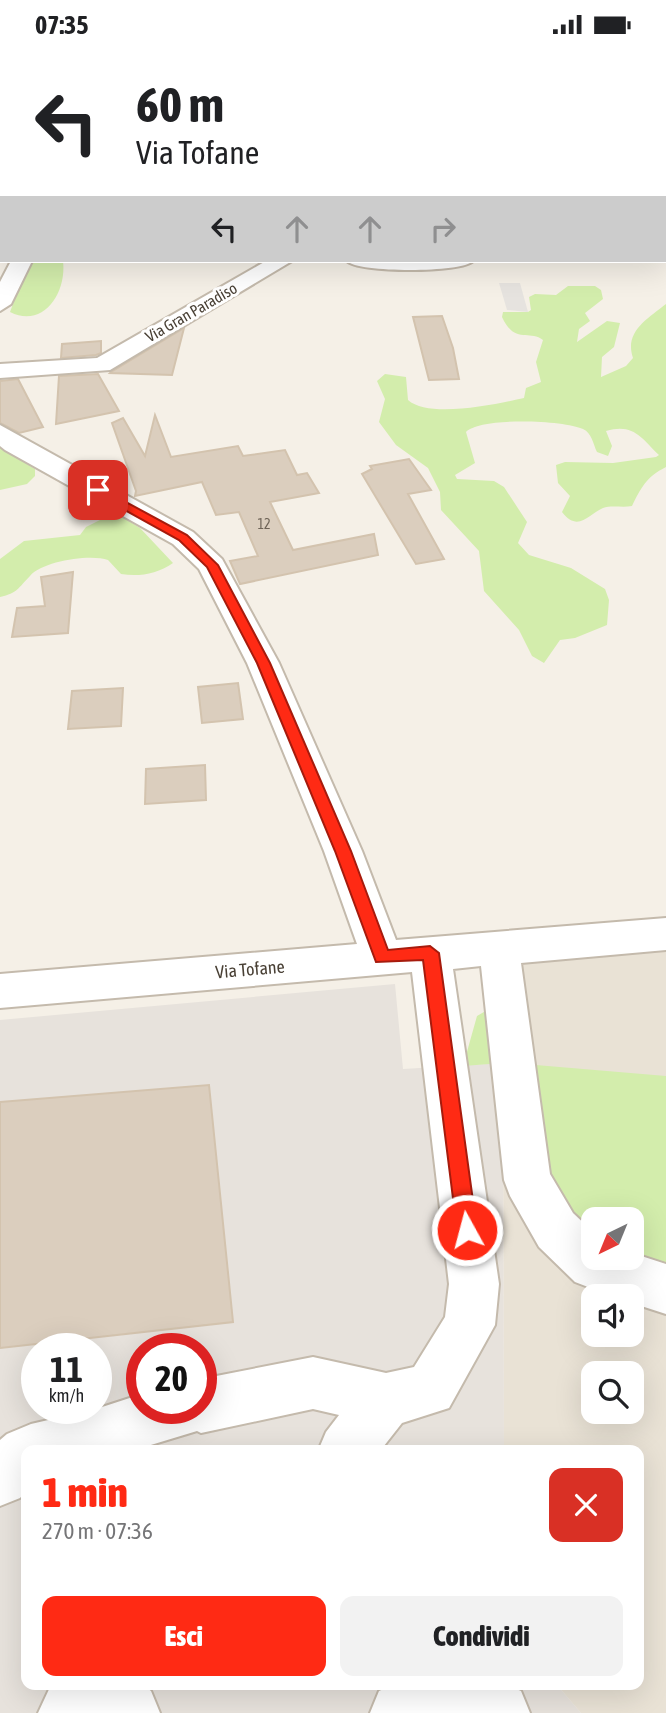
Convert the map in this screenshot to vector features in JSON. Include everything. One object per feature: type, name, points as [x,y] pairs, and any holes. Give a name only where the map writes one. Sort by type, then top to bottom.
[{"type":"street","points":[[0,303],[20,263]]},
{"type":"street","name":"Via Gran Paradiso","points":[[0,371],[102,365],[278,263]]},
{"type":"street","points":[[393,263],[427,263]]},
{"type":"street","points":[[0,433],[14,444],[183,537],[212,565],[263,663],[343,851],[382,957]]},
{"type":"street","name":"Via Tofane","points":[[0,991],[499,946],[666,935]]},
{"type":"street","points":[[499,946],[527,1179],[556,1230],[592,1265],[666,1289]]},
{"type":"street","points":[[217,1403],[313,1384],[386,1400],[430,1389],[469,1325],[474,1284],[430,953]]},
{"type":"street","points":[[350,1445],[386,1400]]},
{"type":"street","points":[[53,1445],[130,1424]]},
{"type":"street","points":[[0,1478],[21,1459]]},
{"type":"street","points":[[69,1713],[82,1690]]},
{"type":"street","points":[[99,1690],[129,1713]]},
{"type":"street","points":[[401,1713],[449,1695],[499,1713]]},
{"type":"shaded area","points":[[499,283],[520,283],[528,312],[507,310]]},
{"type":"shaded area","points":[[666,947],[666,1713],[581,1713],[561,1690],[644,1690],[644,1445],[504,1445],[503,1064],[519,968],[525,961]]},
{"type":"shaded area","points":[[395,984],[403,1069],[503,1063],[504,1445],[21,1445],[21,1690],[561,1690],[581,1713],[0,1713],[0,1020]]},
{"type":"green space","points":[[28,263],[63,263],[61,285],[50,305],[33,316],[10,312]]},
{"type":"green space","points":[[568,286],[595,286],[601,290],[603,299],[585,313],[590,321],[579,329],[577,342],[607,321],[620,323],[614,347],[602,357],[601,377],[626,366],[633,358],[631,349],[634,333],[666,304],[666,467],[645,484],[632,506],[606,507],[578,522],[562,512],[570,496],[558,483],[556,465],[565,462],[613,463],[659,455],[642,438],[624,429],[606,431],[612,446],[608,456],[597,452],[586,431],[573,426],[541,422],[504,422],[475,427],[466,432],[475,463],[455,475],[457,479],[494,481],[504,487],[527,522],[518,543],[529,555],[571,568],[605,589],[609,600],[607,625],[575,638],[560,640],[544,663],[532,656],[519,630],[484,591],[479,551],[441,510],[440,492],[428,468],[396,445],[379,422],[385,399],[377,381],[385,374],[406,377],[408,400],[431,409],[464,408],[524,398],[526,388],[541,382],[536,362],[543,340],[512,331],[502,317],[503,312],[528,312],[531,310],[529,297],[535,294],[556,295]]},
{"type":"green space","points":[[0,447],[35,469],[35,476],[27,484],[0,490]]},
{"type":"green space","points":[[108,516],[122,517],[140,528],[173,563],[148,574],[134,575],[121,574],[108,560],[100,558],[67,560],[45,566],[14,592],[0,597],[0,559],[24,541],[80,535],[86,527]]},
{"type":"green space","points":[[489,1009],[503,1063],[463,1066],[477,1016]]},
{"type":"green space","points":[[524,1064],[666,1076],[666,1281],[644,1266],[644,1207],[581,1207],[581,1241],[549,1194]]},
{"type":"building","points":[[442,316],[453,348],[459,379],[429,380],[413,317]]},
{"type":"building","points":[[184,328],[172,375],[110,373],[111,372]]},
{"type":"building","points":[[101,341],[101,353],[61,358],[62,344]]},
{"type":"building","points":[[98,374],[119,411],[56,424],[59,376]]},
{"type":"building","points":[[18,379],[43,427],[19,433],[0,423],[0,381]]},
{"type":"building","points":[[155,415],[171,457],[238,446],[243,456],[285,450],[297,475],[307,473],[319,493],[270,502],[293,550],[374,534],[378,555],[240,584],[230,561],[258,556],[239,512],[216,515],[202,482],[135,496],[136,491],[112,423],[123,418],[145,456]]},
{"type":"building","points":[[409,459],[431,490],[408,494],[444,559],[416,564],[362,474],[372,469],[370,466]]},
{"type":"building","points":[[73,572],[68,633],[12,637],[17,608],[45,606],[41,577]]},
{"type":"building","points":[[238,683],[243,719],[202,723],[198,687]]},
{"type":"building","points":[[123,688],[121,726],[68,729],[72,691]]},
{"type":"building","points":[[205,765],[206,800],[145,804],[146,769]]},
{"type":"building","points":[[209,1085],[233,1322],[112,1336],[112,1333],[21,1333],[21,1346],[0,1348],[0,1102]]},
{"type":"route","points":[[98,490],[183,537],[212,565],[263,663],[343,851],[382,957],[430,953],[467,1230]]}]
